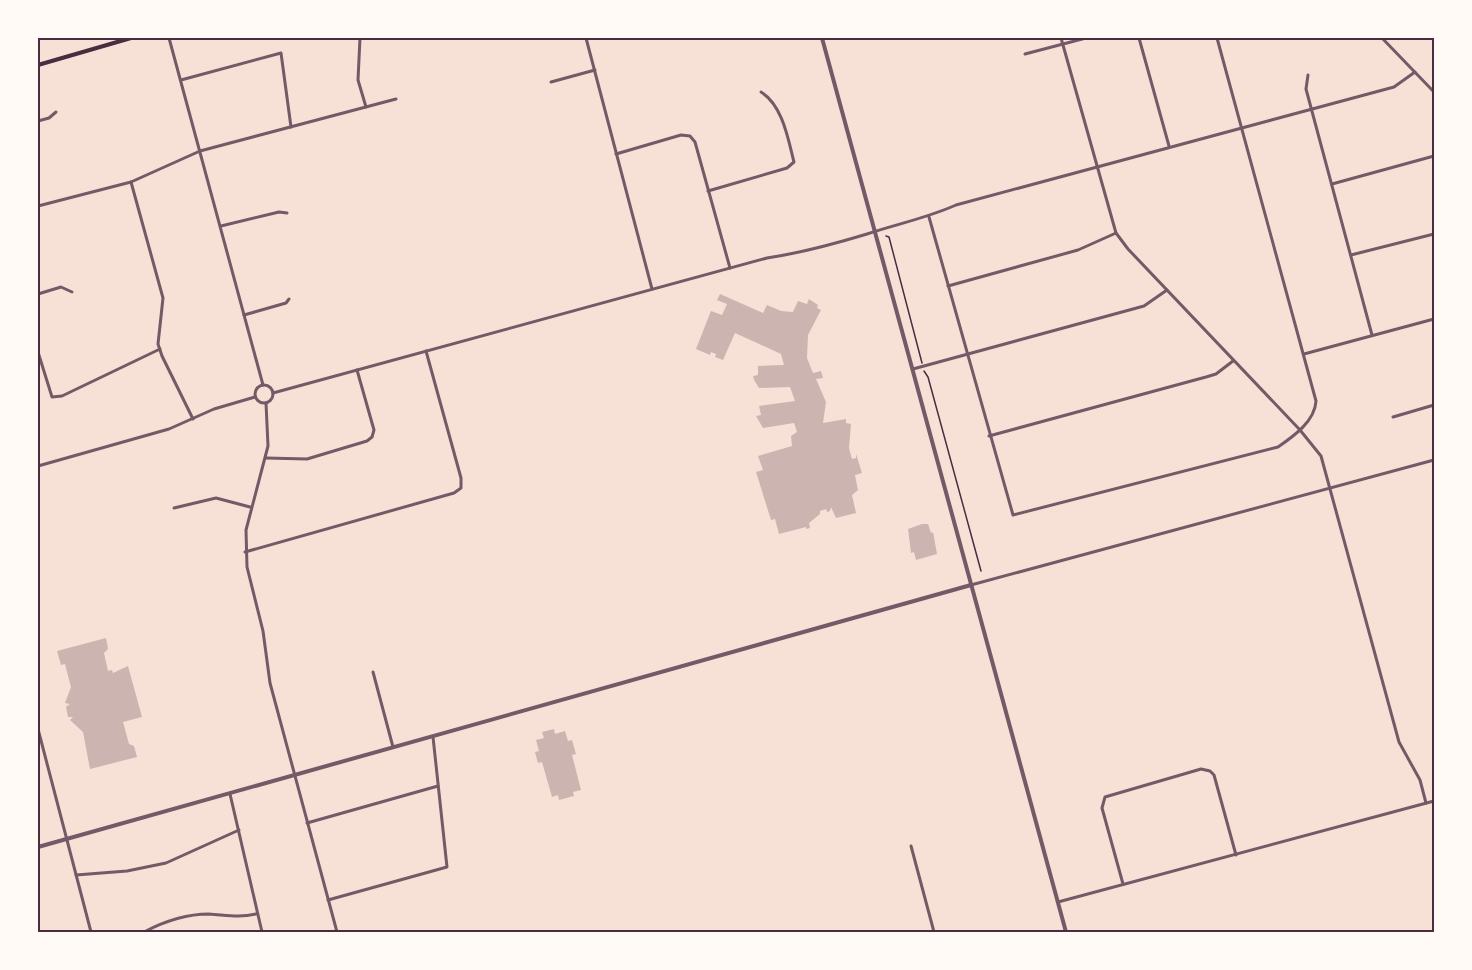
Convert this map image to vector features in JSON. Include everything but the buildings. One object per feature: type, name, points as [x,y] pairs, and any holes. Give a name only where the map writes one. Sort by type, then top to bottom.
[{"type":"main road","points":[[38,65],[131,38]]},
{"type":"street","points":[[170,38],[263,385]]},
{"type":"street","points":[[360,38],[358,80],[366,107]]},
{"type":"street","points":[[586,38],[652,289]]},
{"type":"street","points":[[822,38],[1066,933]]},
{"type":"street","points":[[1060,38],[1116,233],[1213,340],[1300,430],[1321,456],[1398,742],[1420,780],[1426,803]]},
{"type":"street","points":[[1025,54],[1086,38]]},
{"type":"street","points":[[1139,38],[1169,147]]},
{"type":"street","points":[[928,217],[1013,515],[1278,447],[1300,430],[1316,409],[1315,391],[1217,38]]},
{"type":"street","points":[[1382,38],[1434,92]]},
{"type":"street","points":[[181,80],[280,54],[291,127]]},
{"type":"street","points":[[551,82],[595,70]]},
{"type":"street","points":[[273,393],[767,258],[801,253],[928,217],[956,205],[1394,87],[1415,72]]},
{"type":"street","points":[[1308,75],[1306,89],[1372,335]]},
{"type":"street","points":[[708,191],[788,168],[794,162],[784,126],[770,98],[761,92]]},
{"type":"street","points":[[38,206],[131,182],[200,151],[396,99]]},
{"type":"street","points":[[38,121],[50,118],[56,112]]},
{"type":"street","points":[[616,154],[681,135],[690,136],[695,142],[730,268]]},
{"type":"street","points":[[1332,184],[1434,156]]},
{"type":"street","points":[[131,182],[163,298],[164,312],[159,329],[160,350],[193,419]]},
{"type":"street","points":[[220,226],[279,212],[287,213]]},
{"type":"street","points":[[948,286],[1078,249],[1116,233]]},
{"type":"street","points":[[1351,255],[1434,234]]},
{"type":"street","points":[[38,294],[61,287],[72,292]]},
{"type":"street","points":[[913,369],[1144,306],[1167,290]]},
{"type":"street","points":[[244,315],[286,303],[290,299]]},
{"type":"street","points":[[1304,354],[1434,319]]},
{"type":"street","points":[[38,352],[52,397],[62,396],[160,350]]},
{"type":"street","points":[[245,552],[454,493],[461,488],[426,351]]},
{"type":"street","points":[[989,436],[1216,374],[1233,361]]},
{"type":"street","points":[[266,458],[307,459],[367,441],[372,437],[374,430],[357,370]]},
{"type":"street","points":[[255,397],[256,389],[263,385],[268,386],[273,393]]},
{"type":"street","points":[[255,397],[261,403],[266,403],[271,400],[273,393]]},
{"type":"street","points":[[38,466],[169,429],[214,409],[255,397]]},
{"type":"street","points":[[266,403],[269,432],[266,458],[250,507],[244,540],[245,552],[252,592],[263,631],[270,682],[337,933]]},
{"type":"street","points":[[1393,417],[1434,405]]},
{"type":"street","points":[[38,847],[230,795],[971,585],[1434,460]]},
{"type":"street","points":[[174,508],[216,498],[250,507]]},
{"type":"street","points":[[373,672],[393,747]]},
{"type":"street","points":[[38,729],[91,933]]},
{"type":"street","points":[[328,900],[447,867],[433,737]]},
{"type":"street","points":[[1123,885],[1102,808],[1103,799],[1111,793],[1201,769],[1210,771],[1214,775],[1236,855]]},
{"type":"street","points":[[307,823],[438,786]]},
{"type":"street","points":[[230,795],[262,933]]},
{"type":"street","points":[[1058,902],[1434,801]]},
{"type":"street","points":[[76,875],[127,871],[166,862],[239,830]]},
{"type":"street","points":[[911,846],[934,933]]},
{"type":"street","points":[[144,933],[186,917],[208,914],[245,917],[256,914]]},
{"type":"path","points":[[886,236],[890,237],[921,359]]},
{"type":"path","points":[[924,373],[928,376],[981,571]]}]
